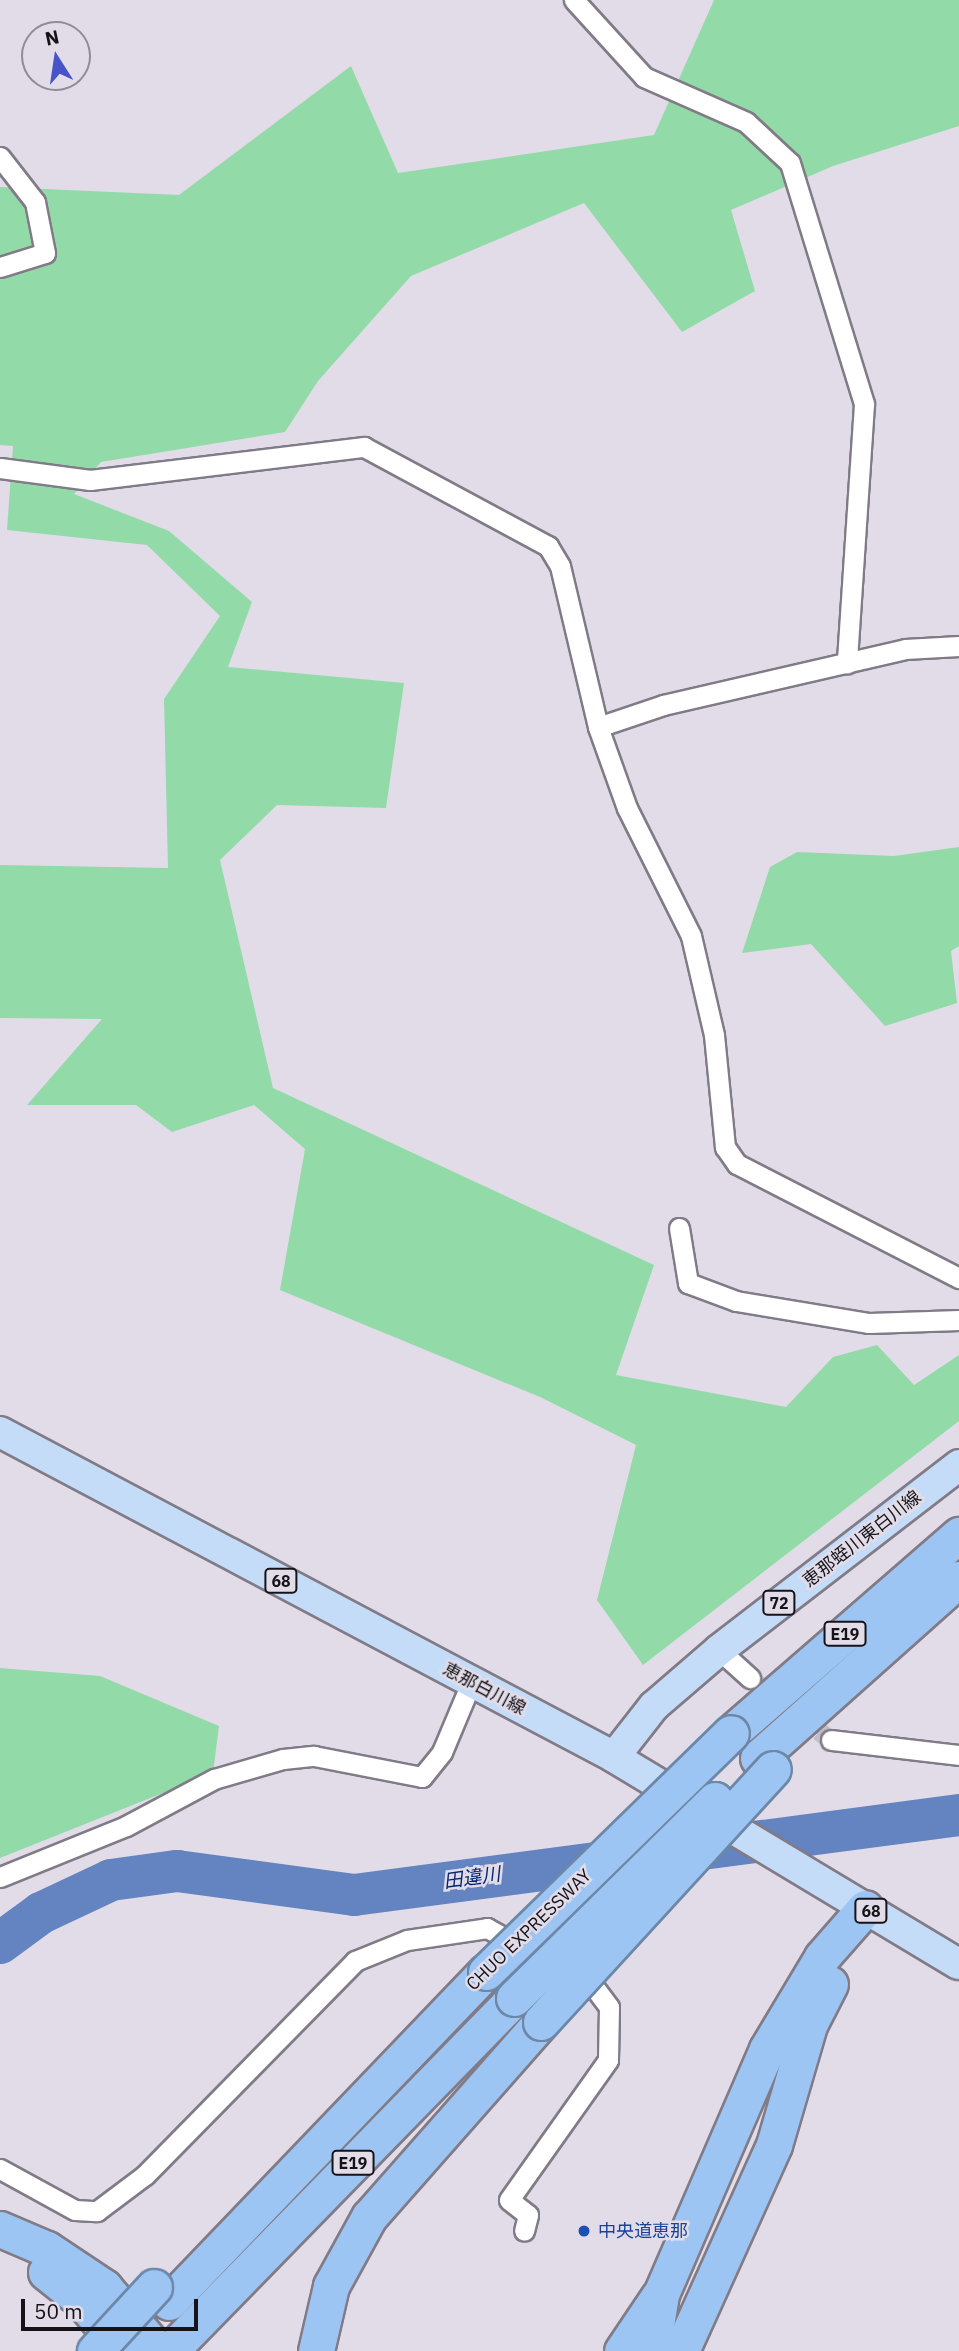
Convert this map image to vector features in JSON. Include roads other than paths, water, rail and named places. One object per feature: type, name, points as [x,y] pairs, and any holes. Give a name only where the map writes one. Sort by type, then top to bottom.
[{"type":"highway","name":"CHUO EXPRESSWAY","points":[[171,2317],[377,2079],[731,1733],[959,1535]]},
{"type":"highway","name":"E19","points":[[765,1764],[847,1677],[959,1579]]},
{"type":"highway","name":"CHUO EXPRESSWAY","points":[[124,2351],[171,2317],[765,1764]]},
{"type":"highway","points":[[316,2351],[331,2286],[369,2217],[765,1764]]},
{"type":"highway","points":[[622,2351],[661,2294],[767,2049],[822,1957],[865,1908]]},
{"type":"highway","points":[[681,2351],[774,2145],[809,2025],[865,1908]]},
{"type":"highway","points":[[0,2229],[47,2249],[104,2287],[158,2351]]},
{"type":"highway","points":[[0,2255],[44,2271],[81,2300],[124,2351]]},
{"type":"highway","points":[[652,2351],[661,2294]]},
{"type":"highway","points":[[95,2351],[171,2317]]},
{"type":"main road","name":"恵那白川線","points":[[0,1432],[614,1757],[959,1964]]},
{"type":"main road","name":"恵那蛭川東白川線","points":[[614,1757],[654,1706],[719,1650],[959,1465]]},
{"type":"street","points":[[574,0],[645,77],[746,122],[790,163],[864,404],[847,663]]},
{"type":"street","points":[[0,157],[35,202],[45,253],[0,267]]},
{"type":"street","points":[[0,468],[90,480],[170,474],[346,446],[376,451],[548,546],[561,566],[598,727],[626,808],[691,936],[714,1034],[725,1147],[737,1164],[959,1278]]},
{"type":"street","points":[[598,727],[905,649],[959,646]]},
{"type":"street","points":[[679,1227],[688,1283],[736,1300],[869,1323],[959,1320]]},
{"type":"street","points":[[719,1650],[750,1678]]},
{"type":"street","points":[[0,1877],[127,1826],[214,1779],[283,1759],[314,1756],[422,1777],[432,1771],[471,1683]]},
{"type":"street","points":[[831,1740],[959,1755]]},
{"type":"street","points":[[0,2169],[75,2210],[97,2211],[145,2175],[355,1961],[407,1940],[487,1928],[594,1987],[609,2007],[608,2060],[509,2200],[528,2215],[524,2231]]},
{"type":"waterway","name":"田違川","points":[[0,1943],[41,1913],[111,1880],[177,1871],[354,1895],[959,1815]]},
{"type":"tunnel","points":[[750,1678],[831,1740]]},
{"type":"place","name":"中央道恵那","points":[[584,2231]]}]
